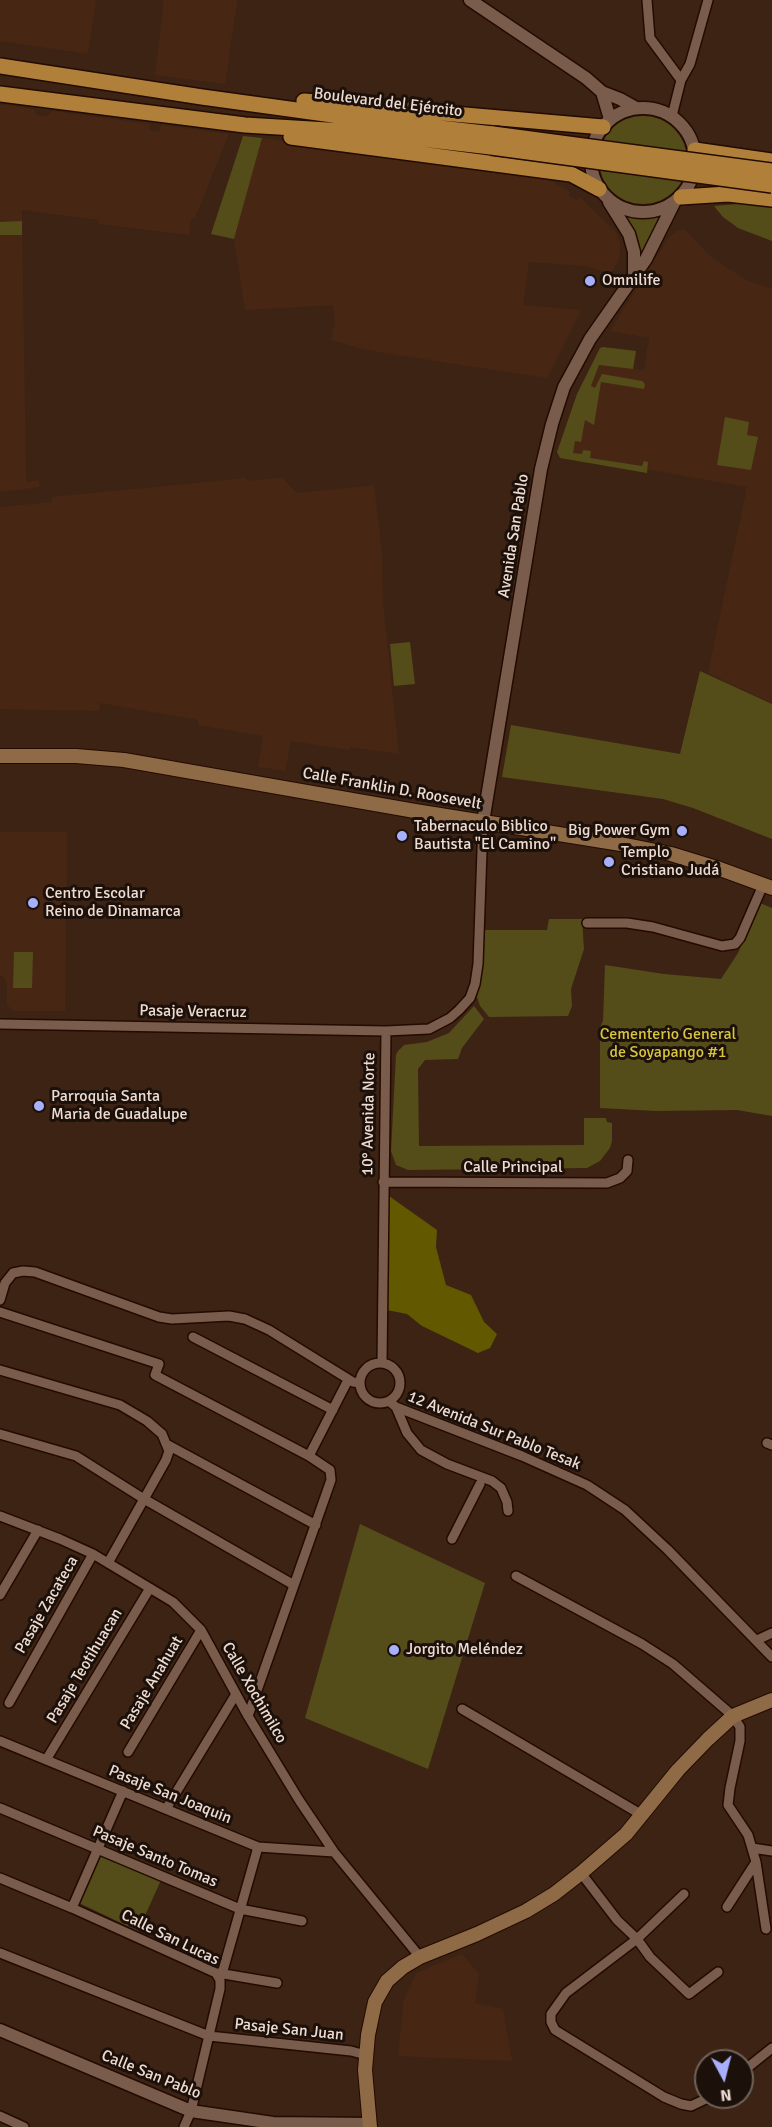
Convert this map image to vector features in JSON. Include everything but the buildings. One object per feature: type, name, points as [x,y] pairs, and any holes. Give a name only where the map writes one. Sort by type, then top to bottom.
[{"type":"highway","name":"Boulevard del Ejército","points":[[0,66],[772,185]]},
{"type":"highway","name":"Boulevard del Ejército","points":[[0,94],[245,124],[492,141],[772,171]]},
{"type":"highway","points":[[202,97],[272,98],[606,123]]},
{"type":"highway","points":[[245,124],[266,134],[571,174],[603,193]]},
{"type":"highway","points":[[695,150],[772,161]]},
{"type":"highway","points":[[678,200],[728,194],[772,199]]},
{"type":"main road","name":"Calle Franklin D. Roosevelt","points":[[0,756],[76,756],[124,760],[621,844],[671,854],[767,886]]},
{"type":"main road","points":[[370,2125],[366,2087],[366,2055],[370,2019],[375,2002],[387,1981],[403,1967],[420,1957],[526,1911],[581,1874],[626,1834],[678,1770],[708,1738],[733,1716],[772,1700]]},
{"type":"street","points":[[470,0],[586,78],[602,92],[636,108],[654,109],[672,116],[686,131],[695,150],[695,170],[688,188],[678,200],[657,211],[639,212],[621,208],[603,193]]},
{"type":"street","points":[[646,0],[650,38],[681,80]]},
{"type":"street","points":[[672,116],[681,80],[690,64],[708,0]]},
{"type":"street","points":[[602,92],[606,123]]},
{"type":"street","points":[[634,276],[634,252],[629,234],[595,181],[590,162],[593,144],[606,123],[636,108]]},
{"type":"street","name":"Avenida San Pablo","points":[[483,822],[541,469],[552,424],[564,387],[590,339],[647,257],[678,200]]},
{"type":"street","name":"10° Avenida Norte","points":[[382,1363],[386,1031],[429,1029],[450,1018],[471,998],[478,963],[483,822]]},
{"type":"street","points":[[587,923],[627,923],[653,927],[722,946],[735,944],[767,886]]},
{"type":"street","name":"Pasaje Veracruz","points":[[0,1024],[386,1031]]},
{"type":"street","name":"Calle Principal","points":[[383,1182],[608,1183],[620,1178],[627,1171],[628,1160]]},
{"type":"street","points":[[0,1300],[5,1282],[23,1270],[35,1272],[159,1317],[172,1319],[210,1316],[237,1318],[269,1330],[348,1380],[360,1383]]},
{"type":"street","points":[[0,1312],[159,1364],[155,1375],[309,1456],[330,1470],[331,1480],[248,1716]]},
{"type":"street","points":[[193,1337],[333,1410]]},
{"type":"street","points":[[393,1404],[377,1404],[370,1401],[361,1391],[361,1376],[368,1367],[382,1363],[395,1369],[401,1382],[393,1404],[407,1433],[421,1450],[447,1464],[492,1481],[501,1488],[508,1511]]},
{"type":"street","points":[[0,1370],[120,1405],[147,1421],[162,1434],[168,1445],[169,1452],[166,1460],[108,1563]]},
{"type":"street","points":[[309,1456],[348,1380]]},
{"type":"street","name":"12 Avenida Sur Pablo Tesak","points":[[393,1404],[587,1485],[624,1510],[660,1542],[772,1657]]},
{"type":"street","points":[[0,1434],[76,1456],[144,1499],[294,1585]]},
{"type":"street","points":[[168,1445],[316,1525]]},
{"type":"street","points":[[452,1539],[480,1484]]},
{"type":"street","name":"Calle Xochimilco","points":[[0,1516],[93,1554],[173,1602],[201,1630],[248,1716],[299,1800],[334,1852],[420,1957]]},
{"type":"street","points":[[0,1595],[38,1530]]},
{"type":"street","name":"Pasaje Zacateca","points":[[9,1703],[93,1554]]},
{"type":"street","points":[[516,1576],[642,1644],[673,1664],[733,1716],[740,1727],[740,1741],[728,1806],[748,1835],[768,1922]]},
{"type":"street","name":"Pasaje Teotihuacan","points":[[46,1760],[150,1588]]},
{"type":"street","name":"Pasaje Anahuat","points":[[128,1752],[201,1630]]},
{"type":"street","points":[[757,1640],[772,1633]]},
{"type":"street","points":[[166,1809],[236,1694]]},
{"type":"street","points":[[462,1709],[642,1815]]},
{"type":"street","name":"Pasaje San Joaquin","points":[[0,1741],[258,1847],[334,1852]]},
{"type":"street","points":[[72,1908],[123,1791]]},
{"type":"street","name":"Pasaje Santo Tomas","points":[[0,1808],[240,1909],[302,1921]]},
{"type":"street","points":[[258,1847],[219,1974],[278,1983]]},
{"type":"street","points":[[752,1848],[772,1851]]},
{"type":"street","points":[[727,1907],[756,1862]]},
{"type":"street","points":[[581,1874],[650,1957],[689,1994],[718,1972]]},
{"type":"street","name":"Calle San Lucas","points":[[0,1878],[219,1974],[220,1989],[191,2111],[184,2127]]},
{"type":"street","points":[[684,1894],[636,1939],[566,1993],[551,2014],[551,2022],[555,2030],[664,2097],[681,2104],[694,2105]]},
{"type":"street","name":"Pasaje San Juan","points":[[0,1953],[209,2036],[351,2051],[366,2055]]},
{"type":"street","name":"Calle San Pablo","points":[[0,2030],[191,2111],[274,2125],[370,2125]]},
{"type":"street","points":[[754,2062],[772,2048]]},
{"type":"street","points":[[0,2116],[24,2127]]},
{"type":"shaded area","points":[[0,0],[96,0],[88,54],[0,41]]},
{"type":"shaded area","points":[[164,0],[237,0],[225,84],[155,75]]},
{"type":"shaded area","points":[[0,104],[34,109],[37,115],[47,116],[52,111],[150,124],[149,130],[159,132],[161,125],[229,134],[195,218],[191,218],[189,235],[99,224],[99,220],[22,210],[26,478],[27,482],[39,480],[40,487],[0,492]]},
{"type":"shaded area","points":[[262,138],[531,175],[553,182],[570,192],[569,196],[578,201],[580,197],[615,231],[620,242],[619,260],[611,273],[584,266],[529,262],[523,305],[581,310],[547,378],[397,355],[331,340],[335,322],[333,305],[245,310],[234,239]]},
{"type":"shaded area","points":[[685,230],[711,257],[746,280],[772,289],[772,703],[708,673],[747,487],[565,455],[599,365],[644,370],[649,338],[610,331],[669,237],[677,231]]},
{"type":"shaded area","points":[[246,478],[246,481],[282,478],[297,493],[374,485],[382,555],[383,604],[399,754],[350,747],[349,750],[291,741],[285,771],[258,767],[263,736],[198,725],[198,720],[100,703],[99,711],[0,709],[0,507],[52,502],[52,497]]},
{"type":"shaded area","name":"Centro Escolar Reino de Dinamarca","points":[[0,832],[67,832],[65,1011],[13,1011],[7,1005],[6,981],[0,974]]},
{"type":"shaded area","points":[[389,1196],[437,1230],[436,1247],[446,1285],[471,1295],[484,1322],[497,1334],[490,1348],[478,1353],[422,1326],[407,1314],[387,1310]]},
{"type":"shaded area","points":[[462,1954],[479,1974],[475,2003],[503,2009],[512,2061],[398,2056],[404,2000],[416,1973]]},
{"type":"green space","points":[[643,116],[660,119],[674,129],[684,143],[687,160],[684,177],[674,191],[660,201],[643,204],[626,201],[612,191],[602,177],[599,160],[602,143],[612,129],[626,119]]},
{"type":"green space","points":[[243,136],[262,138],[234,239],[211,234]]},
{"type":"green space","points":[[606,198],[621,208],[639,212],[657,211],[674,203],[634,276],[634,252]]},
{"type":"green space","points":[[750,203],[772,206],[772,241],[738,228],[723,217],[714,206]]},
{"type":"green space","points":[[22,221],[22,235],[0,235],[0,222]]},
{"type":"green space","points":[[600,348],[636,351],[633,369],[599,365],[591,386],[595,388],[602,374],[642,381],[645,384],[644,389],[601,382],[594,425],[585,420],[581,442],[575,441],[573,453],[582,454],[583,450],[591,451],[590,458],[642,466],[644,461],[648,462],[647,473],[560,458],[557,452],[577,394]]},
{"type":"green space","points":[[725,417],[749,422],[747,435],[758,437],[751,470],[717,465]]},
{"type":"green space","points":[[410,642],[415,684],[394,686],[390,644]]},
{"type":"green space","points":[[700,671],[772,704],[772,839],[693,808],[663,799],[502,777],[511,725],[680,754]]},
{"type":"green space","name":"Cementerio General de Soyapango #1","points":[[760,903],[772,908],[772,1116],[737,1110],[656,1111],[600,1108],[600,1027],[603,1021],[605,965],[664,974],[721,979],[738,953]]},
{"type":"green space","points":[[549,919],[582,919],[584,949],[571,989],[572,1006],[568,1016],[489,1017],[480,1006],[477,997],[483,964],[484,930],[547,930]]},
{"type":"green space","points":[[14,952],[33,952],[32,988],[13,988]]},
{"type":"green space","points":[[474,1006],[484,1019],[462,1048],[458,1059],[425,1060],[418,1069],[419,1146],[584,1145],[584,1118],[606,1118],[607,1122],[612,1123],[612,1141],[610,1148],[600,1161],[587,1168],[408,1170],[396,1165],[391,1151],[396,1055],[404,1045],[427,1042],[449,1033]]},
{"type":"green space","name":"Jorgito Meléndez","points":[[360,1524],[485,1583],[428,1769],[305,1718]]},
{"type":"green space","points":[[100,1851],[162,1878],[138,1931],[77,1902]]},
{"type":"place","name":"Omnilife","points":[[590,281]]},
{"type":"place","name":"Big Power Gym","points":[[682,831]]},
{"type":"place","name":"Tabernaculo Biblico Bautista \"El Camino\"","points":[[402,836]]},
{"type":"place","name":"Templo Cristiano Judá","points":[[609,862]]},
{"type":"place","name":"Centro Escolar Reino de Dinamarca","points":[[33,903]]},
{"type":"place","name":"Parroquia Santa Maria de Guadalupe","points":[[39,1106]]},
{"type":"place","name":"Jorgito Meléndez","points":[[394,1650]]}]
